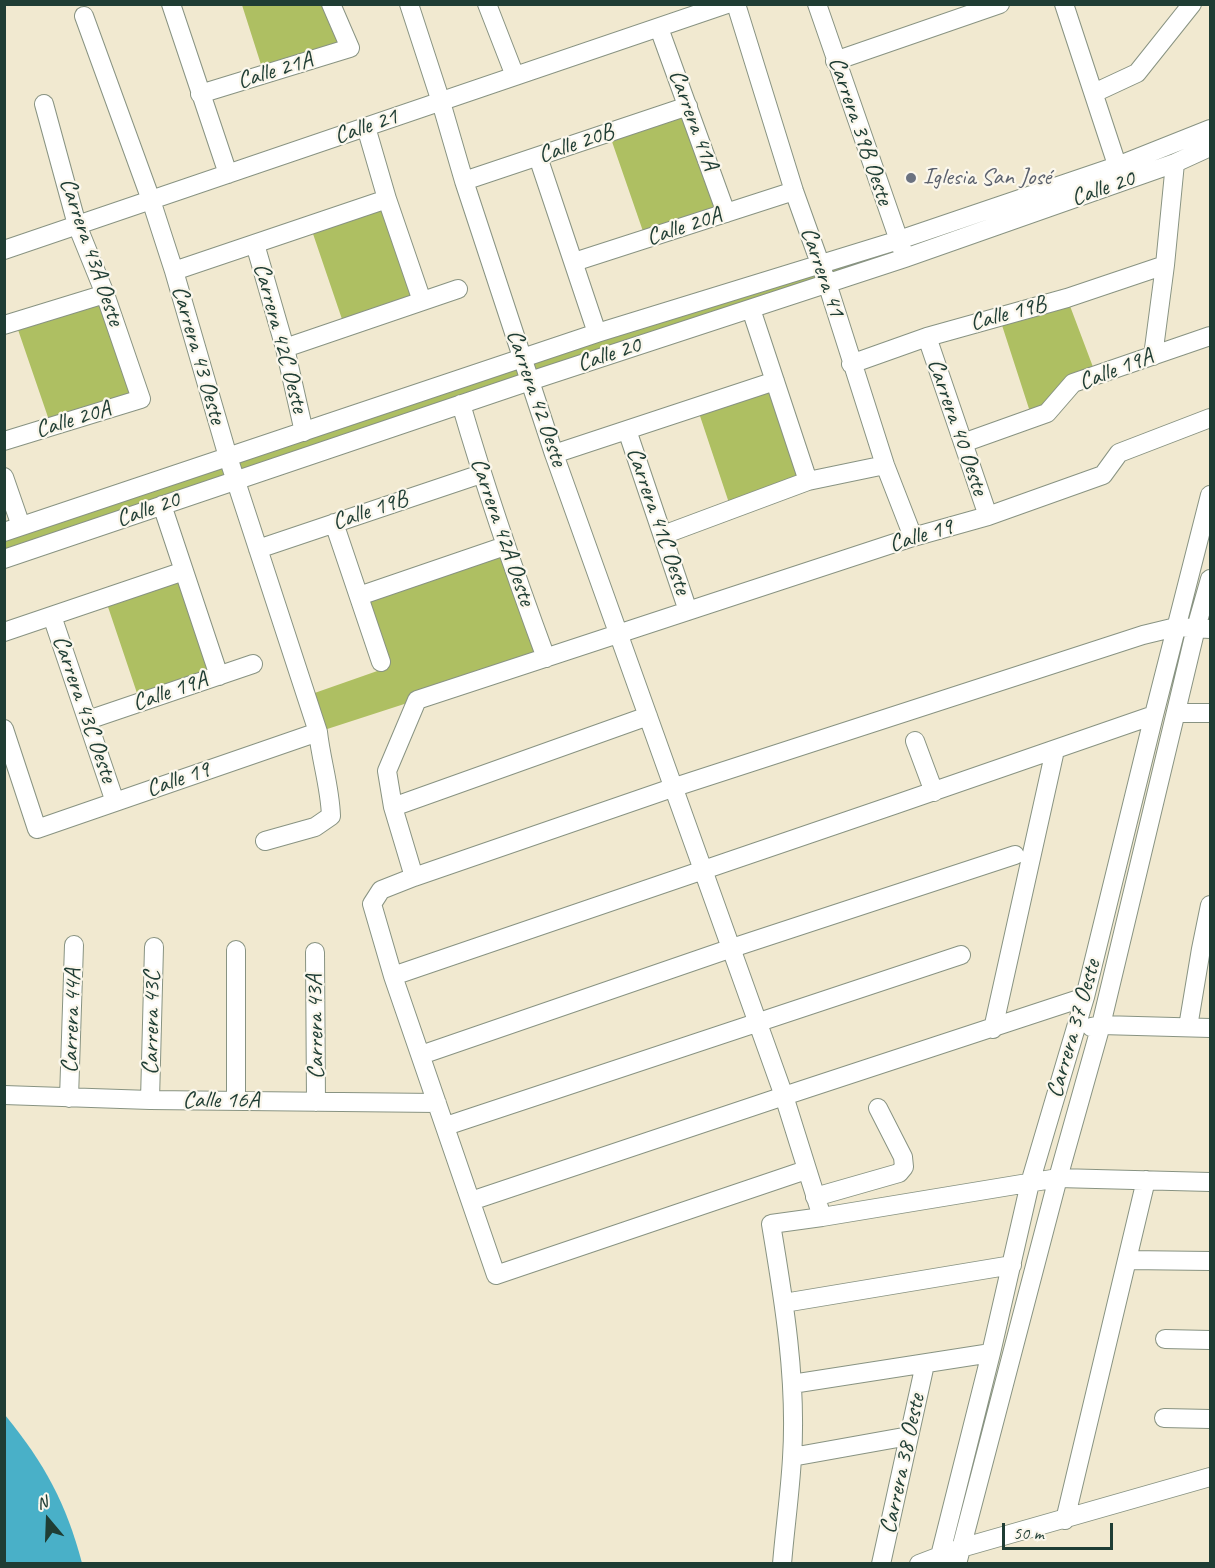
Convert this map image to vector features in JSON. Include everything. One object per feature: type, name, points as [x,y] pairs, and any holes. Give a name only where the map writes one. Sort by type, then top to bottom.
[{"type":"street","points":[[171,4],[228,174]]},
{"type":"street","name":"Calle 21A","points":[[200,94],[350,48],[331,4]]},
{"type":"street","name":"Carrera 42 Oeste","points":[[409,4],[464,182],[554,454],[784,1096],[822,1217]]},
{"type":"street","points":[[487,4],[515,76]]},
{"type":"street","name":"Calle 21","points":[[4,250],[727,4]]},
{"type":"street","name":"Carrera 41","points":[[736,4],[794,191],[827,284],[885,465],[913,537]]},
{"type":"street","name":"Carrera 39B Oeste","points":[[816,4],[905,258]]},
{"type":"street","points":[[836,61],[1000,4]]},
{"type":"street","points":[[1064,4],[1120,174]]},
{"type":"street","points":[[1094,93],[1137,73],[1192,5]]},
{"type":"street","name":"Carrera 43 Oeste","points":[[84,16],[151,200],[228,457],[318,732],[330,796],[331,816],[315,827],[265,841]]},
{"type":"street","name":"Carrera 41A","points":[[659,28],[726,213]]},
{"type":"street","name":"Carrera 43A Oeste","points":[[44,104],[77,225],[105,294],[141,399]]},
{"type":"street","name":"Calle 20B","points":[[464,182],[688,106]]},
{"type":"street","points":[[366,127],[387,199],[422,302]]},
{"type":"street","name":"Calle 20","points":[[4,559],[461,404],[905,258],[1120,174],[1210,129]]},
{"type":"street","name":"Calle 20","points":[[13,529],[597,333],[1120,174],[1175,164],[1210,147]]},
{"type":"street","points":[[538,157],[597,333]]},
{"type":"street","points":[[1153,356],[1175,164]]},
{"type":"street","name":"Calle 20A","points":[[574,262],[794,191]]},
{"type":"street","points":[[174,271],[387,199]]},
{"type":"street","name":"Carrera 42C Oeste","points":[[255,244],[285,348],[304,432]]},
{"type":"street","name":"Calle 19B","points":[[852,364],[927,337],[1067,298],[1165,265]]},
{"type":"street","points":[[285,348],[458,289]]},
{"type":"street","points":[[4,325],[105,294]]},
{"type":"street","points":[[751,309],[808,481]]},
{"type":"street","name":"Calle 19A","points":[[963,442],[1047,413],[1073,383],[1210,336]]},
{"type":"street","name":"Carrera 40 Oeste","points":[[927,337],[988,516]]},
{"type":"street","points":[[554,454],[775,381]]},
{"type":"street","name":"Calle 20A","points":[[4,441],[141,399]]},
{"type":"street","name":"Carrera 42A Oeste","points":[[461,404],[505,546],[546,658]]},
{"type":"street","name":"Calle 19","points":[[414,877],[393,807],[387,771],[417,700],[913,537],[988,516],[1102,475],[1119,453],[1210,418]]},
{"type":"street","name":"Carrera 41C Oeste","points":[[627,430],[688,611]]},
{"type":"street","points":[[663,535],[808,481],[885,465]]},
{"type":"street","name":"Calle 19B","points":[[258,549],[481,474]]},
{"type":"street","points":[[4,477],[13,529]]},
{"type":"street","name":"Carrera 37 Oeste","points":[[939,1560],[991,1353],[1030,1183],[1085,998],[1210,495]]},
{"type":"street","points":[[162,505],[219,676]]},
{"type":"street","points":[[334,523],[381,662]]},
{"type":"street","points":[[359,596],[505,546]]},
{"type":"street","points":[[4,632],[184,572]]},
{"type":"street","name":"Carrera 37 Oeste","points":[[959,1556],[1058,1178],[1101,1025],[1176,712],[1203,628],[1210,579]]},
{"type":"street","name":"Carrera 43C Oeste","points":[[52,616],[115,802]]},
{"type":"street","points":[[806,1170],[496,1275],[393,976],[372,904],[381,890],[414,877],[675,787],[1143,635],[1176,627],[1203,628]]},
{"type":"street","name":"Calle 19A","points":[[88,720],[253,664]]},
{"type":"street","points":[[1176,712],[1210,713]]},
{"type":"street","points":[[393,976],[1154,715]]},
{"type":"street","points":[[393,807],[648,716]]},
{"type":"street","name":"Calle 19","points":[[4,729],[37,829],[318,732]]},
{"type":"street","points":[[915,741],[934,792]]},
{"type":"street","points":[[993,1029],[1055,750]]},
{"type":"street","points":[[421,1055],[732,948],[1015,855]]},
{"type":"street","points":[[1188,1027],[1206,949],[1210,905]]},
{"type":"street","name":"Carrera 44A","points":[[69,1098],[74,945]]},
{"type":"street","name":"Carrera 43C","points":[[150,1100],[154,946]]},
{"type":"street","points":[[236,950],[236,1101]]},
{"type":"street","name":"Carrera 43A","points":[[315,952],[316,1102]]},
{"type":"street","points":[[446,1126],[961,955]]},
{"type":"street","points":[[471,1201],[1085,998]]},
{"type":"street","points":[[1075,1030],[1101,1025],[1210,1028]]},
{"type":"street","name":"Calle 16A","points":[[4,1095],[150,1100],[437,1103]]},
{"type":"street","points":[[815,1197],[899,1173],[904,1167],[903,1158],[878,1108]]},
{"type":"street","points":[[782,1563],[792,1456],[792,1384],[784,1303],[771,1224],[1058,1178],[1210,1182]]},
{"type":"street","points":[[1065,1520],[1146,1180]]},
{"type":"street","points":[[1128,1260],[1210,1261]]},
{"type":"street","points":[[784,1303],[1011,1265]]},
{"type":"street","points":[[1165,1339],[1210,1340]]},
{"type":"street","points":[[792,1384],[991,1353]]},
{"type":"street","name":"Carrera 38 Oeste","points":[[881,1563],[925,1364]]},
{"type":"street","points":[[1164,1418],[1210,1419]]},
{"type":"street","points":[[792,1456],[909,1436]]},
{"type":"street","points":[[919,1563],[959,1556],[1065,1520],[1210,1478]]},
{"type":"green space","points":[[242,5],[331,5],[350,48],[264,74]]},
{"type":"green space","points":[[688,106],[726,213],[646,240],[609,133]]},
{"type":"green space","points":[[1210,129],[1210,147],[5,559],[4,532]]},
{"type":"green space","points":[[387,199],[422,301],[345,328],[310,225]]},
{"type":"green space","points":[[105,294],[141,399],[51,426],[15,321]]},
{"type":"green space","points":[[1067,298],[1096,375],[1032,418],[999,316]]},
{"type":"green space","points":[[775,381],[808,481],[731,509],[697,407]]},
{"type":"green space","points":[[505,546],[546,658],[318,732],[306,696],[383,669],[359,596]]},
{"type":"green space","points":[[184,571],[219,676],[140,702],[105,598]]},
{"type":"water","points":[[5,1415],[32,1450],[52,1485],[69,1521],[82,1563],[5,1563]]},
{"type":"place","name":"Iglesia San José","points":[[911,178]]}]
